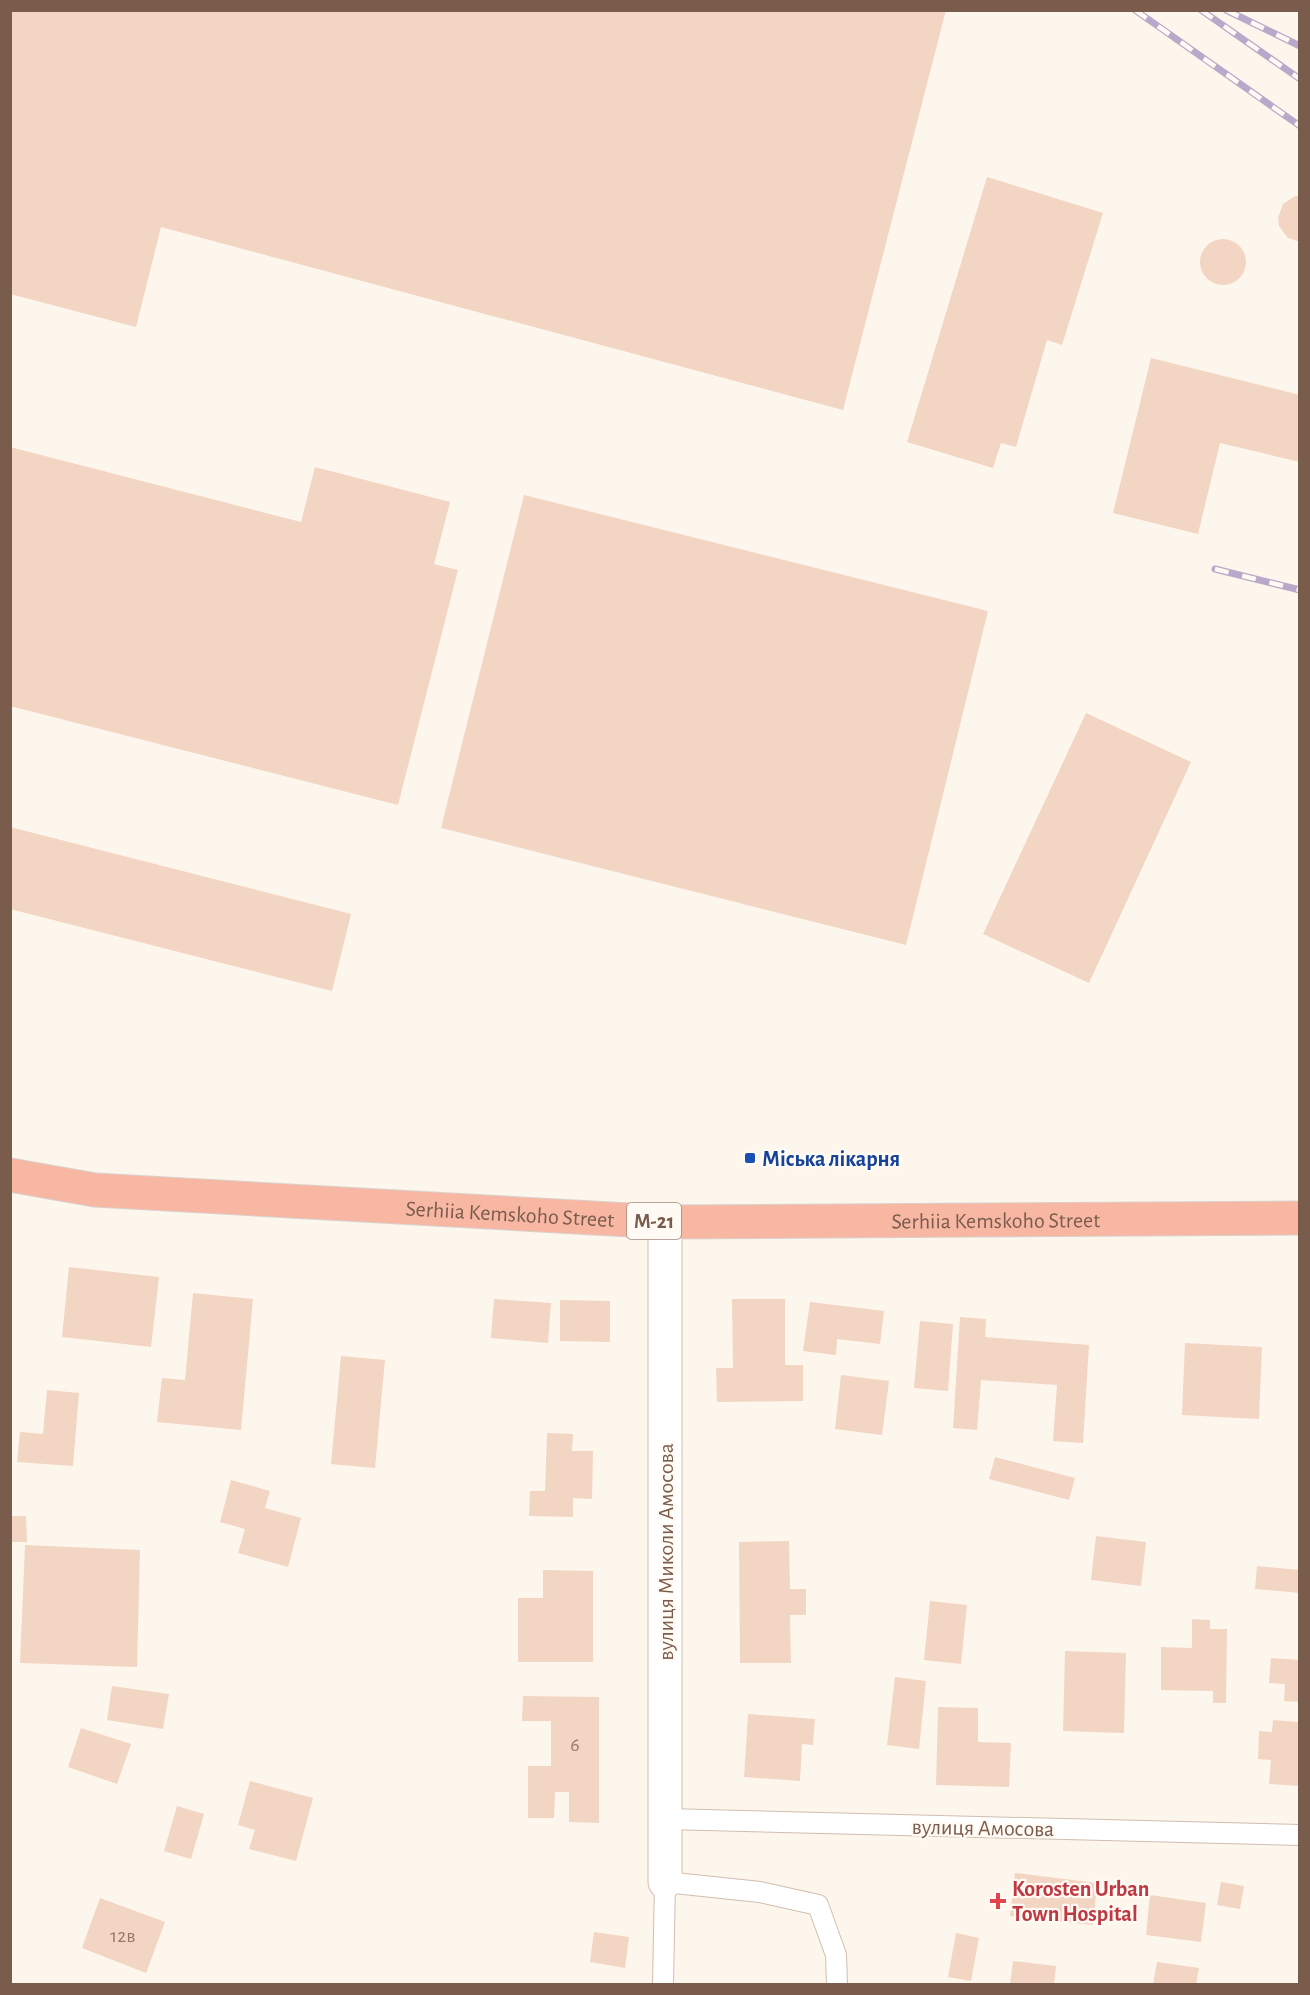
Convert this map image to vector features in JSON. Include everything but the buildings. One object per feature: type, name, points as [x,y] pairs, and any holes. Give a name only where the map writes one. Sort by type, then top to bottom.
[{"type":"highway","name":"Serhiia Kemskoho Street","points":[[10,1175],[95,1191],[665,1222],[1299,1218]]},
{"type":"street","name":"вулиця Миколи Амосова","points":[[665,1222],[665,1882]]},
{"type":"lane","name":"вулиця Амосова","points":[[666,1819],[1299,1835]]},
{"type":"lane","points":[[663,1984],[665,1882],[760,1892],[818,1905],[836,1955],[837,1984]]},
{"type":"railway","points":[[1135,10],[1300,126]]},
{"type":"railway","points":[[1201,10],[1300,79]]},
{"type":"railway","points":[[1226,10],[1300,46]]},
{"type":"railway","points":[[1215,569],[1300,590]]},
{"type":"place","name":"Міська лікарня","points":[[750,1158]]},
{"type":"place","name":"Korosten Urban Town Hospital","points":[[998,1901]]}]
